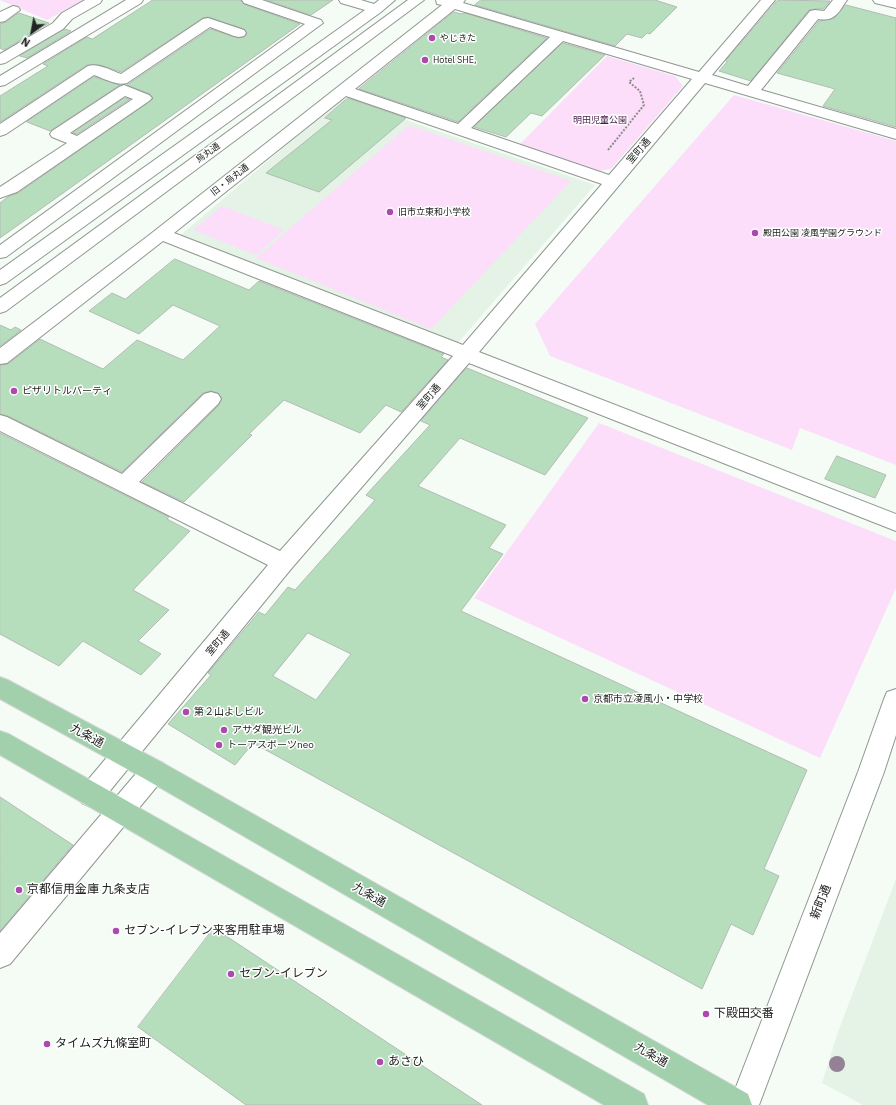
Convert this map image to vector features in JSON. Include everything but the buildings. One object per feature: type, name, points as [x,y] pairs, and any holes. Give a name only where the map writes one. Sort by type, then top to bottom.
[{"type":"main road","name":"九条通","points":[[0,687],[154,771],[737,1105]]},
{"type":"main road","points":[[0,742],[633,1105]]},
{"type":"street","points":[[0,60],[58,26],[67,16],[95,0]]},
{"type":"street","points":[[0,82],[136,0]]},
{"type":"street","points":[[0,253],[316,23],[270,13],[248,0]]},
{"type":"street","points":[[346,0],[382,4]]},
{"type":"street","name":"烏丸通","points":[[0,307],[417,0]]},
{"type":"street","name":"室町通","points":[[91,795],[284,563],[467,353],[768,0]]},
{"type":"street","points":[[752,91],[815,14],[827,16],[840,0]]},
{"type":"street","points":[[880,0],[896,4]]},
{"type":"street","points":[[450,1],[896,134]]},
{"type":"street","name":"旧・烏丸通","points":[[0,358],[344,90],[450,1]]},
{"type":"street","name":"烏丸通","points":[[0,279],[382,4]]},
{"type":"street","points":[[0,18],[13,10]]},
{"type":"street","points":[[79,142],[58,134],[208,22],[239,33]]},
{"type":"street","points":[[460,130],[561,35]]},
{"type":"street","points":[[0,131],[94,69],[144,98],[10,188],[0,193]]},
{"type":"street","points":[[344,90],[613,182]]},
{"type":"street","points":[[161,234],[896,522]]},
{"type":"street","points":[[124,484],[211,399]]},
{"type":"street","points":[[0,422],[284,563]]},
{"type":"street","name":"新町通","points":[[744,1105],[871,772],[896,699]]},
{"type":"street","points":[[0,954],[154,771]]},
{"type":"path","points":[[605,153],[644,104],[640,91],[629,82],[652,62]]},
{"type":"shaded area","name":"旧市立東和小学校","points":[[342,98],[595,185],[456,345],[176,239]]},
{"type":"shaded area","points":[[896,879],[896,1105],[863,1105],[822,1083],[838,1032]]},
{"type":"green space","points":[[0,0],[83,0],[47,20]]},
{"type":"green space","name":"明田児童公園","points":[[607,56],[675,76],[683,86],[611,169],[600,171],[520,144]]},
{"type":"green space","name":"殿田公園 凌風学園グラウンド","points":[[734,95],[896,141],[896,465],[800,428],[792,450],[550,356],[535,324]]},
{"type":"green space","name":"旧市立東和小学校","points":[[409,125],[571,181],[431,329],[256,258]]},
{"type":"green space","points":[[222,206],[284,230],[256,255],[193,230]]},
{"type":"green space","points":[[599,423],[896,541],[896,588],[820,758],[474,598]]},
{"type":"place","name":"やじきた","points":[[432,38]]},
{"type":"place","name":"Hotel SHE,","points":[[425,60]]},
{"type":"place","name":"旧市立東和小学校","points":[[390,212]]},
{"type":"place","name":"殿田公園 凌風学園グラウンド","points":[[755,233]]},
{"type":"place","name":"ピザリトルパーティ","points":[[14,391]]},
{"type":"place","name":"京都市立凌風小・中学校","points":[[585,699]]},
{"type":"place","name":"第２山よしビル","points":[[186,712]]},
{"type":"place","name":"アサダ観光ビル","points":[[224,730]]},
{"type":"place","name":"トーアスポーツneo","points":[[219,745]]},
{"type":"place","name":"京都信用金庫 九条支店","points":[[19,890]]},
{"type":"place","name":"セブン-イレブン来客用駐車場","points":[[116,931]]},
{"type":"place","name":"セブン-イレブン","points":[[231,974]]},
{"type":"place","name":"下殿田交番","points":[[706,1014]]},
{"type":"place","name":"タイムズ九條室町","points":[[47,1044]]},
{"type":"place","name":"あさひ","points":[[380,1062]]}]
